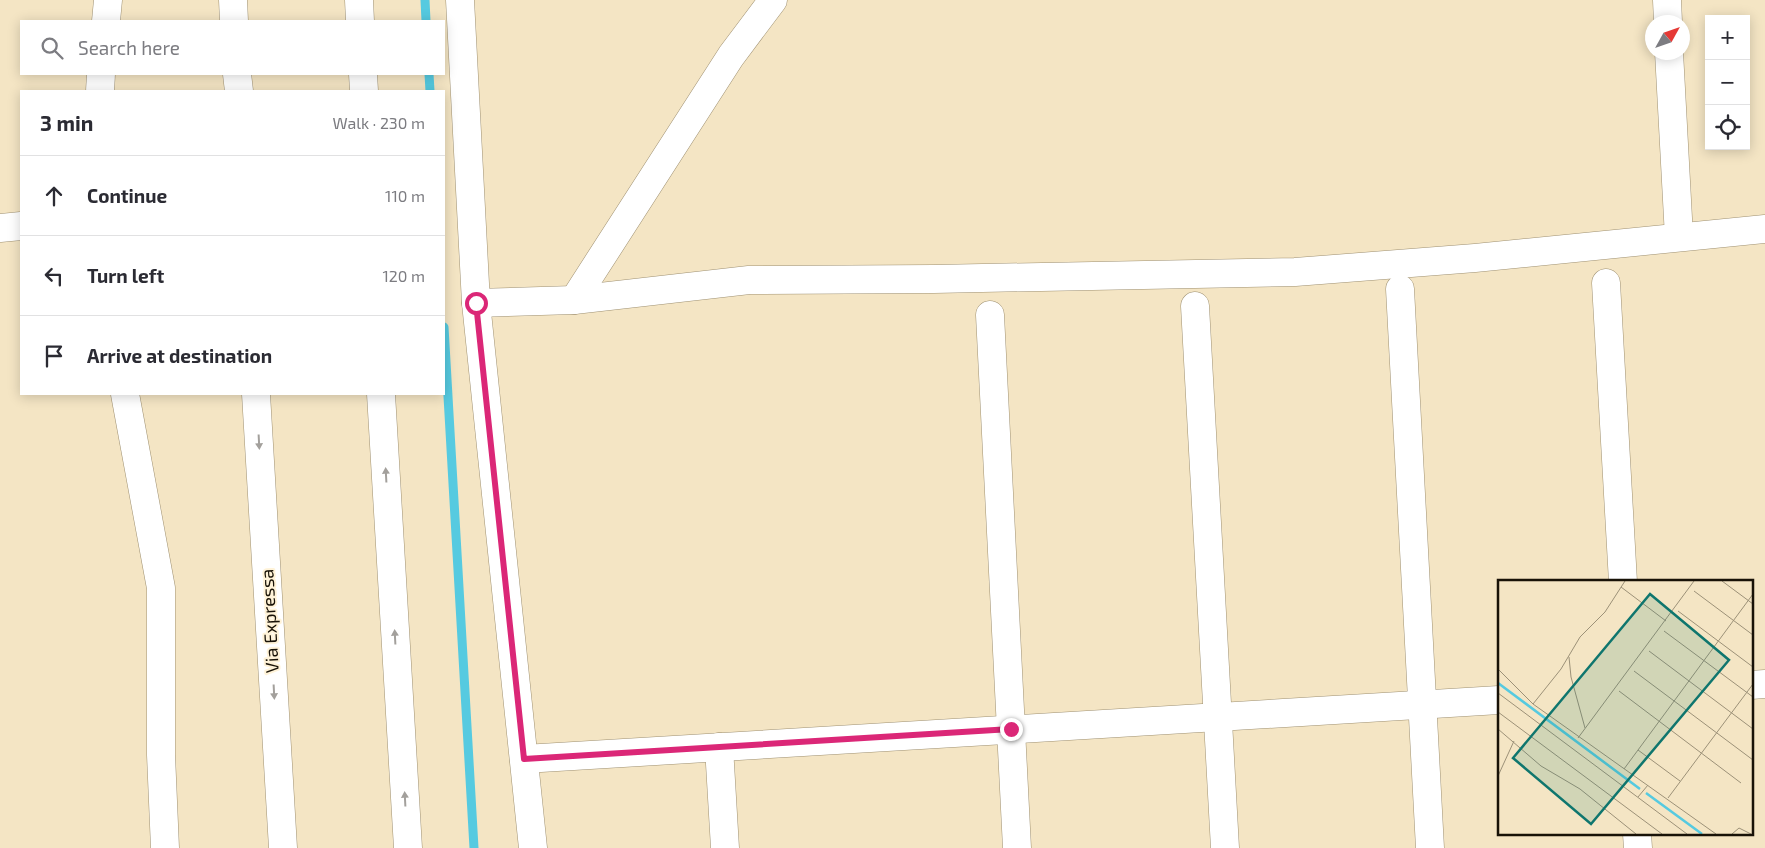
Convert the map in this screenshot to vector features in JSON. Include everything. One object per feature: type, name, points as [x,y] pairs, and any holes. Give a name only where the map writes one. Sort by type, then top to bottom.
[{"type":"street","points":[[106,20],[108,0]]},
{"type":"street","points":[[233,0],[234,20]]},
{"type":"street","points":[[358,0],[360,20]]},
{"type":"street","points":[[460,0],[476,303],[533,848]]},
{"type":"street","points":[[574,300],[732,56],[773,0]]},
{"type":"street","points":[[1667,0],[1668,15]]},
{"type":"street","points":[[1669,60],[1679,237]]},
{"type":"street","points":[[100,90],[101,75]]},
{"type":"street","points":[[238,75],[238,90]]},
{"type":"street","points":[[363,75],[364,90]]},
{"type":"street","points":[[0,228],[20,226]]},
{"type":"street","points":[[476,303],[574,300],[749,280],[934,279],[1295,272],[1475,258],[1765,229]]},
{"type":"street","points":[[1606,283],[1623,580]]},
{"type":"street","points":[[1400,289],[1430,848]]},
{"type":"street","points":[[1195,306],[1225,848]]},
{"type":"street","points":[[990,315],[1017,848]]},
{"type":"street","points":[[125,395],[161,588],[160,755],[165,848]]},
{"type":"street","name":"Via Expressa","points":[[256,395],[283,848]]},
{"type":"street","points":[[381,395],[408,848]]},
{"type":"street","points":[[1752,685],[1765,684]]},
{"type":"street","points":[[524,759],[1498,700]]},
{"type":"street","points":[[719,747],[725,848]]},
{"type":"waterway","points":[[425,0],[426,20]]},
{"type":"waterway","points":[[429,75],[430,90]]},
{"type":"waterway","points":[[445,344],[474,848]]},
{"type":"route","points":[[476,303],[524,759],[1011,729]]}]
